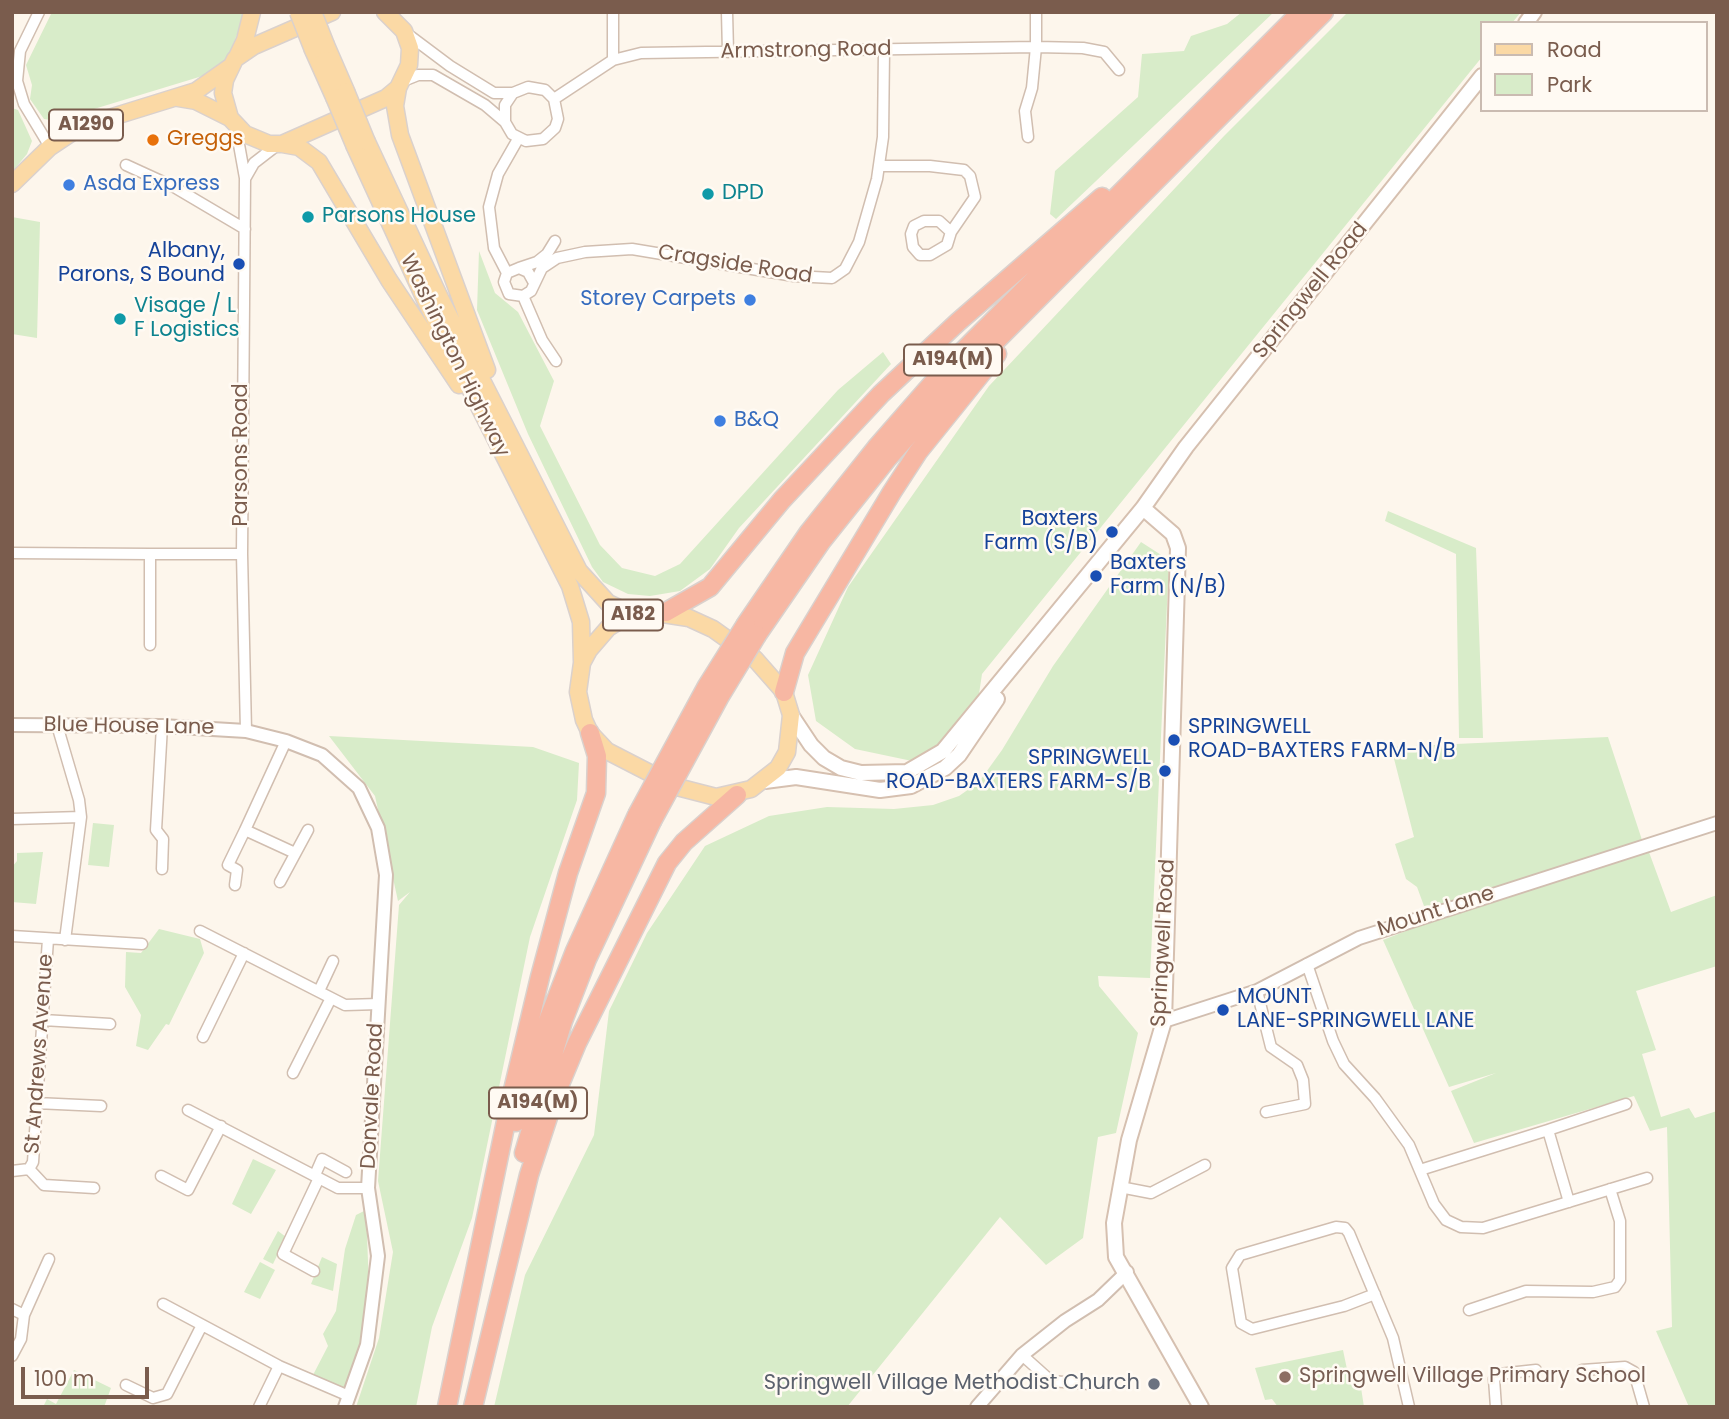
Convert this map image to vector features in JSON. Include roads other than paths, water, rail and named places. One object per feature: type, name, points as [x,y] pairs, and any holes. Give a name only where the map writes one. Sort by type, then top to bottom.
[{"type":"highway","name":"A194(M)","points":[[474,1277],[513,1132],[549,1018],[575,951],[645,818],[702,727],[752,629],[809,532],[876,448],[946,368],[1301,12]]},
{"type":"highway","name":"A194(M)","points":[[752,629],[888,458],[960,377],[1324,12]]},
{"type":"highway","name":"A194(M)","points":[[666,612],[710,587],[782,500],[920,356],[1191,123]]},
{"type":"highway","name":"A194(M)","points":[[784,692],[791,662],[807,631],[918,452],[1073,263]]},
{"type":"highway","name":"A194(M)","points":[[447,1407],[540,976],[568,873],[596,793],[597,756],[590,733]]},
{"type":"highway","name":"A194(M)","points":[[474,1404],[529,1175],[555,1096],[577,1043],[667,863],[684,842],[737,795]]},
{"type":"highway","name":"A194(M)","points":[[474,1404],[514,1189],[556,1045],[587,959],[645,818]]},
{"type":"main road","points":[[233,121],[223,93],[233,63],[245,40],[252,12]]},
{"type":"main road","name":"Washington Highway","points":[[298,12],[320,48],[361,145],[440,298],[570,586],[581,622],[582,663]]},
{"type":"main road","name":"Washington Highway","points":[[313,12],[320,48]]},
{"type":"main road","points":[[233,63],[254,46],[332,12]]},
{"type":"main road","points":[[385,12],[400,22],[409,56],[395,106],[400,135],[504,440]]},
{"type":"main road","name":"A1290","points":[[12,184],[50,147],[80,127],[105,117],[177,98],[214,80],[233,63]]},
{"type":"main road","name":"Springwell Road","points":[[791,715],[811,745],[841,768],[861,774],[907,772],[943,751],[1143,508],[1195,436],[1480,79]]},
{"type":"main road","points":[[281,144],[386,98],[400,84]]},
{"type":"main road","points":[[177,98],[195,101],[233,121],[256,141],[299,147],[318,162],[389,280],[504,440]]},
{"type":"main road","name":"Washington Highway","points":[[504,440],[579,571],[608,603],[634,615]]},
{"type":"main road","name":"Springwell Road","points":[[1143,508],[1173,534],[1178,548],[1164,1021],[1129,1140],[1120,1187],[1115,1232],[1116,1257],[1127,1272],[1201,1407]]},
{"type":"main road","name":"A182","points":[[590,733],[584,720],[578,692],[582,663],[597,638],[608,628],[634,615],[666,612],[689,618],[735,643],[774,677],[784,692],[791,715],[787,751],[778,768],[765,781],[737,795]]},
{"type":"main road","name":"Springwell Road","points":[[765,781],[796,777],[880,790],[896,789],[926,780],[945,768],[970,740],[1032,645]]},
{"type":"main road","points":[[590,733],[607,751],[659,779],[716,797],[737,795]]},
{"type":"street","points":[[39,12],[24,40],[15,65],[23,104],[50,147]]},
{"type":"street","points":[[613,12],[613,61]]},
{"type":"street","points":[[727,12],[728,52]]},
{"type":"street","points":[[1028,137],[1026,111],[1032,88],[1036,12]]},
{"type":"street","points":[[400,22],[450,66],[494,93],[513,93],[536,87],[554,99],[558,119],[551,134],[536,141],[519,139],[485,104],[433,75],[418,75],[400,84]]},
{"type":"street","name":"Armstrong Road","points":[[554,99],[613,61],[641,53],[1083,48],[1104,52],[1119,70]]},
{"type":"street","name":"Cragside Road","points":[[519,268],[552,256],[632,249],[794,276],[832,278],[845,269],[859,242],[879,166],[883,137],[884,50]]},
{"type":"street","points":[[505,122],[505,105],[513,93]]},
{"type":"street","name":"Parsons Road","points":[[233,121],[245,178],[242,554],[246,732]]},
{"type":"street","points":[[507,273],[494,248],[489,207],[498,174],[519,139]]},
{"type":"street","points":[[245,178],[254,163],[281,144]]},
{"type":"street","points":[[126,165],[174,187],[232,224],[245,229]]},
{"type":"street","points":[[879,166],[930,166],[964,170],[970,176],[975,197],[970,209],[951,232]]},
{"type":"street","points":[[533,281],[528,272],[519,268],[507,273],[503,282],[507,292],[514,297],[523,296],[531,291],[533,281],[552,256]]},
{"type":"street","points":[[523,296],[542,340],[556,361]]},
{"type":"street","points":[[12,553],[242,554]]},
{"type":"street","points":[[150,554],[150,645]]},
{"type":"street","name":"Blue House Lane","points":[[12,724],[162,726],[246,732]]},
{"type":"street","name":"St Andrews Avenue","points":[[57,725],[79,800],[81,817],[65,940]]},
{"type":"street","points":[[162,726],[156,830],[163,839],[162,869]]},
{"type":"street","name":"Donvale Road","points":[[163,1304],[347,1401],[367,1345],[378,1256],[368,1188],[386,875],[378,828],[359,788],[322,755],[286,741],[246,732]]},
{"type":"street","points":[[235,885],[237,870],[228,865],[286,741]]},
{"type":"street","points":[[12,819],[81,817]]},
{"type":"street","name":"Mount Lane","points":[[1164,1021],[1256,991],[1377,932],[1717,823]]},
{"type":"street","points":[[245,830],[295,853]]},
{"type":"street","points":[[280,882],[307,830]]},
{"type":"street","name":"Donvale Road","points":[[200,931],[345,1005],[379,1004]]},
{"type":"street","points":[[12,936],[142,944]]},
{"type":"street","name":"St Andrews Avenue","points":[[29,1169],[33,1163],[48,939]]},
{"type":"street","points":[[203,1037],[244,953]]},
{"type":"street","points":[[319,991],[333,961]]},
{"type":"street","points":[[1307,964],[1333,1041],[1344,1064],[1376,1098],[1409,1145],[1434,1204],[1446,1220],[1461,1227],[1483,1228],[1647,1178]]},
{"type":"street","points":[[1256,991],[1272,1047],[1297,1065],[1303,1080],[1305,1104],[1266,1112]]},
{"type":"street","points":[[293,1073],[331,998]]},
{"type":"street","points":[[43,1020],[110,1024]]},
{"type":"street","points":[[36,1103],[101,1106]]},
{"type":"street","points":[[1420,1170],[1626,1104]]},
{"type":"street","name":"Donvale Road","points":[[188,1110],[338,1188],[368,1188]]},
{"type":"street","points":[[160,1176],[188,1190],[220,1126]]},
{"type":"street","points":[[1548,1130],[1569,1202]]},
{"type":"street","points":[[314,1271],[282,1254],[317,1177],[322,1159],[346,1172]]},
{"type":"street","points":[[1120,1187],[1151,1194],[1205,1165]]},
{"type":"street","points":[[12,1171],[29,1169],[44,1185],[94,1188]]},
{"type":"street","points":[[1469,1310],[1526,1291],[1593,1292],[1615,1287],[1620,1280],[1619,1221],[1609,1189]]},
{"type":"street","points":[[1375,1294],[1344,1306],[1252,1329],[1241,1323],[1232,1268],[1240,1255],[1336,1227],[1345,1228],[1375,1294],[1393,1338],[1409,1407]]},
{"type":"street","points":[[12,1356],[21,1339],[24,1315],[49,1259]]},
{"type":"street","points":[[977,1407],[1022,1355],[1065,1321],[1098,1300],[1127,1272]]},
{"type":"street","points":[[12,1309],[24,1315]]},
{"type":"street","points":[[127,1385],[153,1398],[167,1394],[202,1325]]},
{"type":"street","points":[[1022,1355],[1051,1381],[1089,1384]]},
{"type":"street","points":[[260,1407],[279,1366]]},
{"type":"street","points":[[1582,1370],[1625,1367],[1634,1372],[1644,1407]]},
{"type":"street","points":[[1496,1407],[1494,1379],[1499,1374],[1536,1370]]},
{"type":"place","name":"Greggs","points":[[153,140]]},
{"type":"place","name":"Asda Express","points":[[69,185]]},
{"type":"place","name":"DPD","points":[[708,194]]},
{"type":"place","name":"Parsons House","points":[[308,217]]},
{"type":"place","name":"Albany, Parons, S Bound","points":[[239,264]]},
{"type":"place","name":"Storey Carpets","points":[[750,300]]},
{"type":"place","name":"Visage / L F Logistics","points":[[120,319]]},
{"type":"place","name":"B&Q","points":[[720,421]]},
{"type":"place","name":"Baxters Farm (S/B)","points":[[1112,532]]},
{"type":"place","name":"Baxters Farm (N/B)","points":[[1096,576]]},
{"type":"place","name":"SPRINGWELL ROAD-BAXTERS FARM-N/B","points":[[1174,740]]},
{"type":"place","name":"SPRINGWELL ROAD-BAXTERS FARM-S/B","points":[[1165,771]]},
{"type":"place","name":"MOUNT LANE-SPRINGWELL LANE","points":[[1223,1010]]},
{"type":"place","name":"Springwell Village Primary School","points":[[1285,1377]]},
{"type":"place","name":"Springwell Village Methodist Church","points":[[1154,1384]]}]
